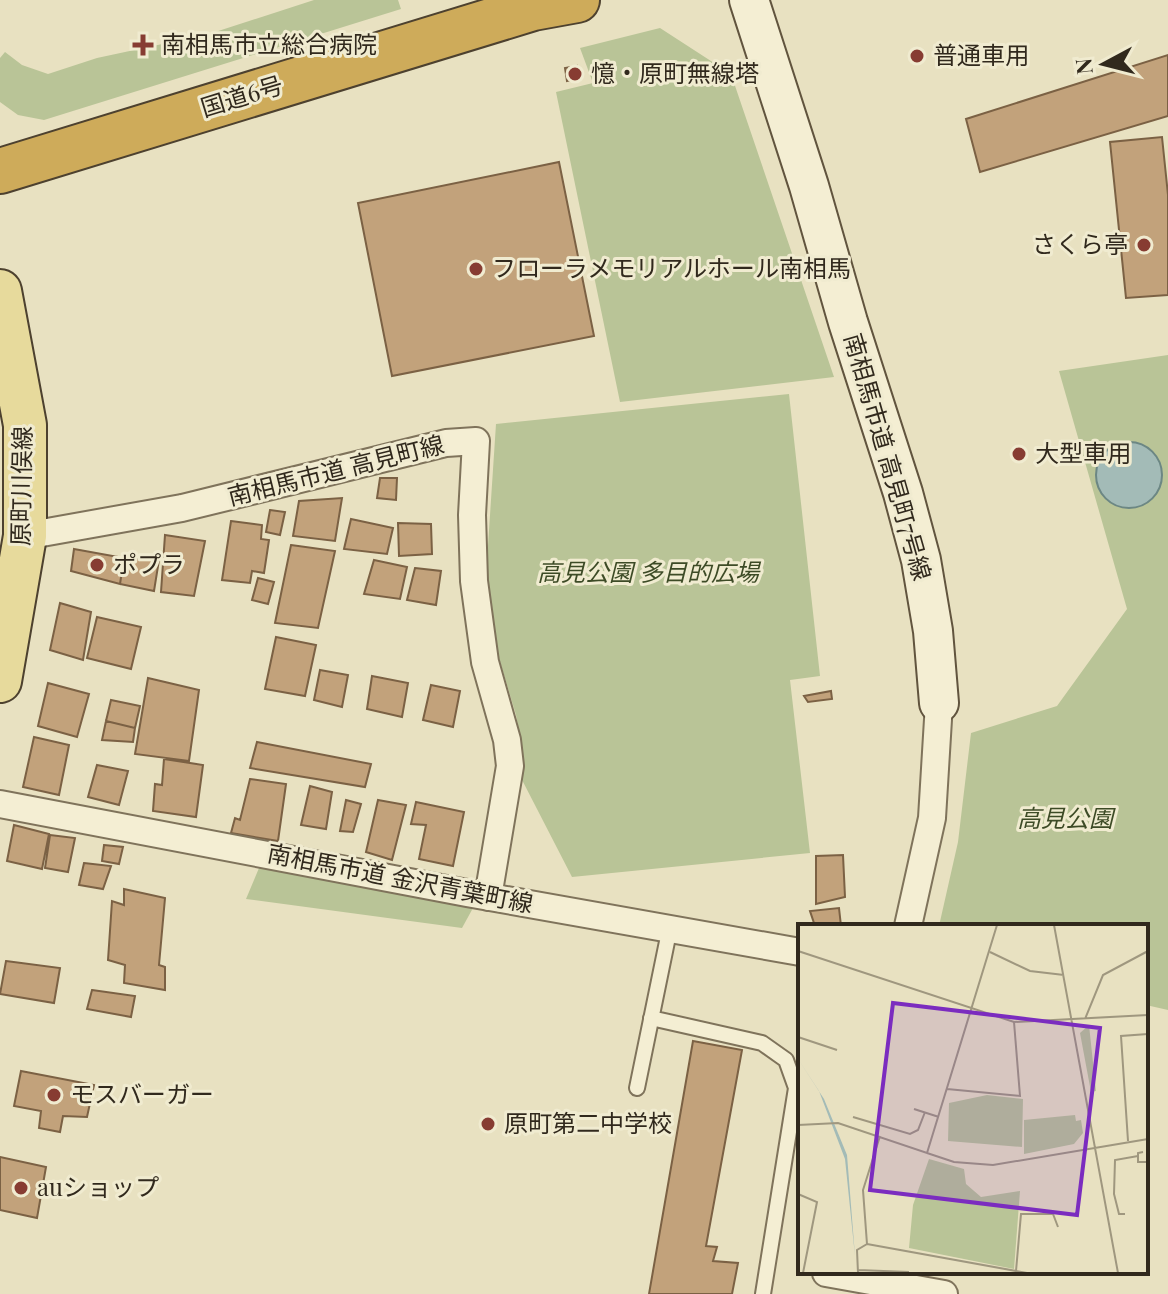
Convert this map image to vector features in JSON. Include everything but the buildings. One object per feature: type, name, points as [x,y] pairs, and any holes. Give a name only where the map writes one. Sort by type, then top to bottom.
[{"type":"highway","name":"国道6号","points":[[0,171],[533,8],[577,0]]},
{"type":"main road","name":"原町川俣線","points":[[0,291],[25,425],[25,536],[0,681]]},
{"type":"street","name":"南相馬市道 高見町7号線","points":[[749,0],[809,186],[921,560],[933,631],[939,703],[932,818],[908,924]]},
{"type":"street","name":"南相馬市道 高見町線","points":[[25,536],[182,508],[446,443],[476,441],[472,515],[474,581],[485,662],[504,728],[510,766],[488,897]]},
{"type":"street","name":"南相馬市道 金沢青葉町線","points":[[0,804],[488,897],[798,952]]},
{"type":"street","points":[[825,1280],[944,1294]]},
{"type":"lane","points":[[637,1088],[670,927]]},
{"type":"lane","points":[[651,1018],[762,1043],[786,1060],[796,1088],[763,1294]]},
{"type":"green space","points":[[314,0],[398,0],[401,9],[44,120],[18,115],[0,102],[0,58],[5,52],[22,65],[48,74],[97,58],[209,34]]},
{"type":"green space","points":[[660,28],[731,74],[834,377],[620,402],[556,92],[593,83],[580,48]]},
{"type":"green space","name":"高見公園","points":[[1168,355],[1168,1010],[1148,1005],[1148,924],[939,924],[958,842],[971,733],[1057,706],[1127,609],[1059,371]]},
{"type":"green space","name":"高見公園 多目的広場","points":[[789,394],[820,676],[790,680],[810,853],[572,877],[520,776],[522,749],[516,715],[495,645],[486,576],[496,424]]},
{"type":"green space","points":[[259,868],[473,908],[462,928],[246,899]]},
{"type":"water","points":[[1122,442],[1136,442],[1148,447],[1157,456],[1162,475],[1160,488],[1153,499],[1136,508],[1122,508],[1110,503],[1101,494],[1096,482],[1096,468],[1101,456],[1110,447]]},
{"type":"place","name":"南相馬市立総合病院","points":[[143,45]]},
{"type":"place","name":"普通車用","points":[[917,56]]},
{"type":"place","name":"憶・原町無線塔","points":[[575,74]]},
{"type":"place","name":"さくら亭","points":[[1144,245]]},
{"type":"place","name":"フローラメモリアルホール南相馬","points":[[476,269]]},
{"type":"place","name":"大型車用","points":[[1019,454]]},
{"type":"place","name":"ポプラ","points":[[97,565]]},
{"type":"place","name":"モスバーガー","points":[[54,1095]]},
{"type":"place","name":"原町第二中学校","points":[[488,1124]]},
{"type":"place","name":"auショップ","points":[[21,1188]]}]
